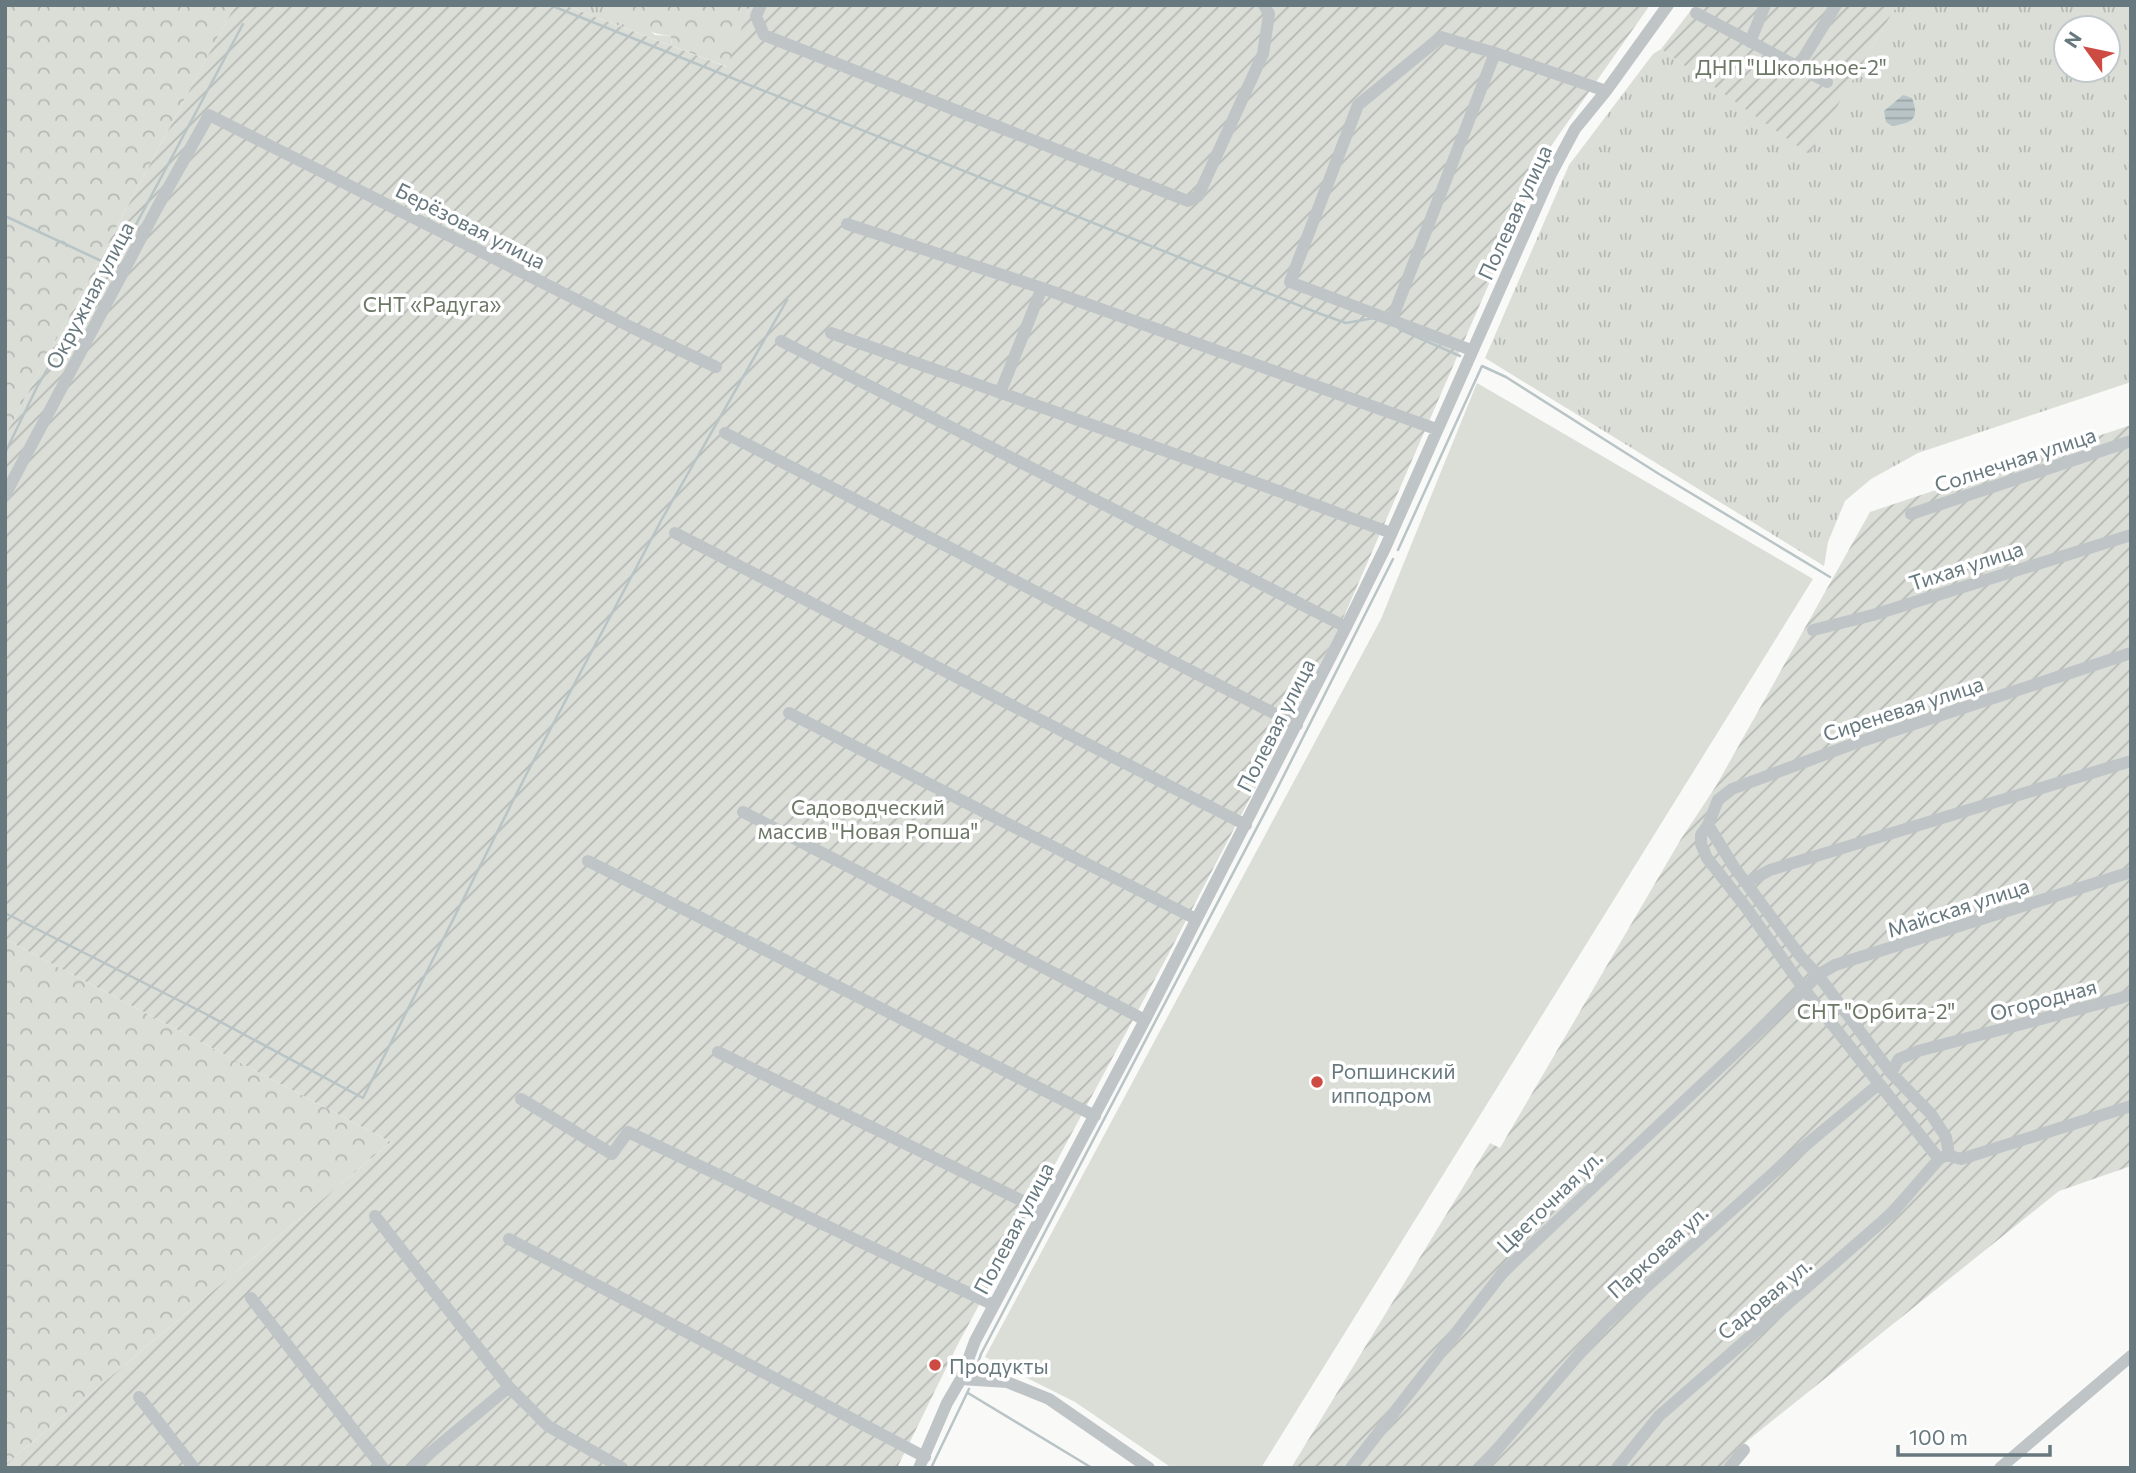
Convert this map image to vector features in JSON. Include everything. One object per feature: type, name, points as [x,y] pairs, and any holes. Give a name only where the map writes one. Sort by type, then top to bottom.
[{"type":"street","points":[[761,5],[757,16],[764,35],[1188,201],[1198,196],[1263,54],[1269,14],[1264,5]]},
{"type":"street","name":"Полевая улица","points":[[922,1462],[947,1403],[961,1379],[975,1341],[1145,1020],[1346,627],[1391,533],[1551,174],[1575,129],[1668,5]]},
{"type":"street","points":[[1751,42],[1765,5]]},
{"type":"street","points":[[1798,67],[1836,5]]},
{"type":"street","points":[[1696,13],[1827,82]]},
{"type":"street","points":[[1471,349],[1290,282],[1358,105],[1441,37],[1606,91]]},
{"type":"street","points":[[1392,318],[1495,53]]},
{"type":"street","name":"Берёзовая улица","points":[[209,115],[716,367]]},
{"type":"street","name":"Окружная улица","points":[[5,495],[209,115]]},
{"type":"street","points":[[847,224],[1042,288],[1436,429]]},
{"type":"street","points":[[1000,393],[1042,288]]},
{"type":"street","points":[[831,332],[1391,533]]},
{"type":"street","points":[[781,341],[1346,627]]},
{"type":"street","points":[[725,433],[1297,725]]},
{"type":"street","name":"Солнечная улица","points":[[1911,514],[2131,441]]},
{"type":"street","points":[[675,533],[1246,825]]},
{"type":"street","name":"Тихая улица","points":[[1813,630],[1873,615],[2131,535]]},
{"type":"street","name":"Сиреневая улица","points":[[1708,825],[1718,800],[1732,789],[1853,744],[2131,653]]},
{"type":"street","points":[[789,713],[1196,919]]},
{"type":"street","points":[[1746,883],[1769,870],[2131,761]]},
{"type":"street","points":[[743,812],[1145,1020]]},
{"type":"street","points":[[1944,1157],[1946,1137],[1931,1114],[1891,1073],[1818,975],[1801,957],[1746,883],[1708,825],[1701,835],[1701,844],[1707,858],[1804,989],[1879,1084],[1944,1157],[1961,1159],[2131,1106]]},
{"type":"street","points":[[588,861],[1095,1116]]},
{"type":"street","name":"Майская улица","points":[[1804,989],[1818,975],[1835,965],[1874,955],[2131,872]]},
{"type":"street","name":"Цветочная ул.","points":[[1351,1468],[1504,1271],[1804,989]]},
{"type":"street","name":"Огородная","points":[[1891,1073],[1899,1059],[1918,1051],[2131,994]]},
{"type":"street","points":[[719,1052],[1043,1211]]},
{"type":"street","name":"Парковая ул.","points":[[1482,1468],[1606,1323],[1790,1159],[1879,1084]]},
{"type":"street","points":[[521,1099],[612,1154],[628,1132],[994,1305]]},
{"type":"street","name":"Садовая ул.","points":[[1617,1468],[1659,1416],[1892,1213],[1944,1157]]},
{"type":"street","points":[[375,1216],[509,1387],[548,1426],[622,1468]]},
{"type":"street","points":[[509,1239],[922,1462]]},
{"type":"street","points":[[251,1298],[383,1468]]},
{"type":"street","points":[[2000,1468],[2131,1356]]},
{"type":"street","points":[[961,1379],[1007,1382],[1049,1399],[1149,1468]]},
{"type":"street","points":[[412,1468],[509,1387]]},
{"type":"street","points":[[139,1397],[194,1468]]},
{"type":"street","points":[[1728,1468],[1744,1450]]},
{"type":"green space","points":[[5,5],[235,5],[5,436]]},
{"type":"green space","name":"Садоводческий массив \"Новая Ропша\"","points":[[235,5],[564,5],[727,67],[750,5],[1650,5],[1546,153],[1338,630],[1168,955],[958,1344],[897,1468],[5,1468],[5,1465],[391,1142],[5,939],[5,436]]},
{"type":"green space","points":[[564,5],[634,5],[632,15],[655,35],[671,36],[672,46]]},
{"type":"green space","points":[[634,5],[750,5],[728,67],[672,46],[671,36],[643,28],[631,15]]},
{"type":"green space","name":"ДНП \"Школьное-2\"","points":[[1695,5],[1897,5],[1809,154],[1661,49]]},
{"type":"green space","points":[[1897,5],[2131,5],[2131,382],[1918,453],[1871,479],[1845,501],[1828,542],[1824,566],[1485,358],[1569,165],[1653,54],[1661,49],[1809,153]]},
{"type":"green space","name":"Ропшинский ипподром","points":[[1477,383],[1813,579],[1261,1468],[1172,1468],[1075,1402],[985,1357],[1381,619]]},
{"type":"green space","name":"СНТ \"Орбита-2\"","points":[[2131,425],[2131,1166],[2059,1191],[1747,1441],[1724,1468],[1291,1468],[1490,1143],[1500,1148],[1681,839],[1716,786],[1870,512]]},
{"type":"green space","points":[[5,939],[391,1142],[5,1465]]},
{"type":"shaded area","points":[[1903,95],[1912,98],[1914,115],[1905,123],[1892,126],[1886,122],[1884,111]]},
{"type":"waterway","points":[[550,5],[1318,313],[1346,323],[1374,318]]},
{"type":"waterway","points":[[117,260],[243,24]]},
{"type":"waterway","points":[[5,216],[108,264],[37,387],[5,453]]},
{"type":"waterway","points":[[5,913],[204,1013],[363,1098],[526,775],[662,519],[787,300]]},
{"type":"waterway","points":[[1399,329],[1460,356]]},
{"type":"waterway","points":[[1398,550],[1482,366],[1506,377],[1659,474],[1830,577]]},
{"type":"waterway","points":[[975,1371],[981,1354],[1275,793],[1393,559]]},
{"type":"waterway","points":[[931,1468],[969,1389]]},
{"type":"waterway","points":[[968,1393],[1092,1468]]},
{"type":"place","name":"Ропшинский ипподром","points":[[1317,1082]]},
{"type":"place","name":"Продукты","points":[[935,1365]]},
{"type":"park label","name":"СНТ «Радуга»","points":[[432,303]]}]
